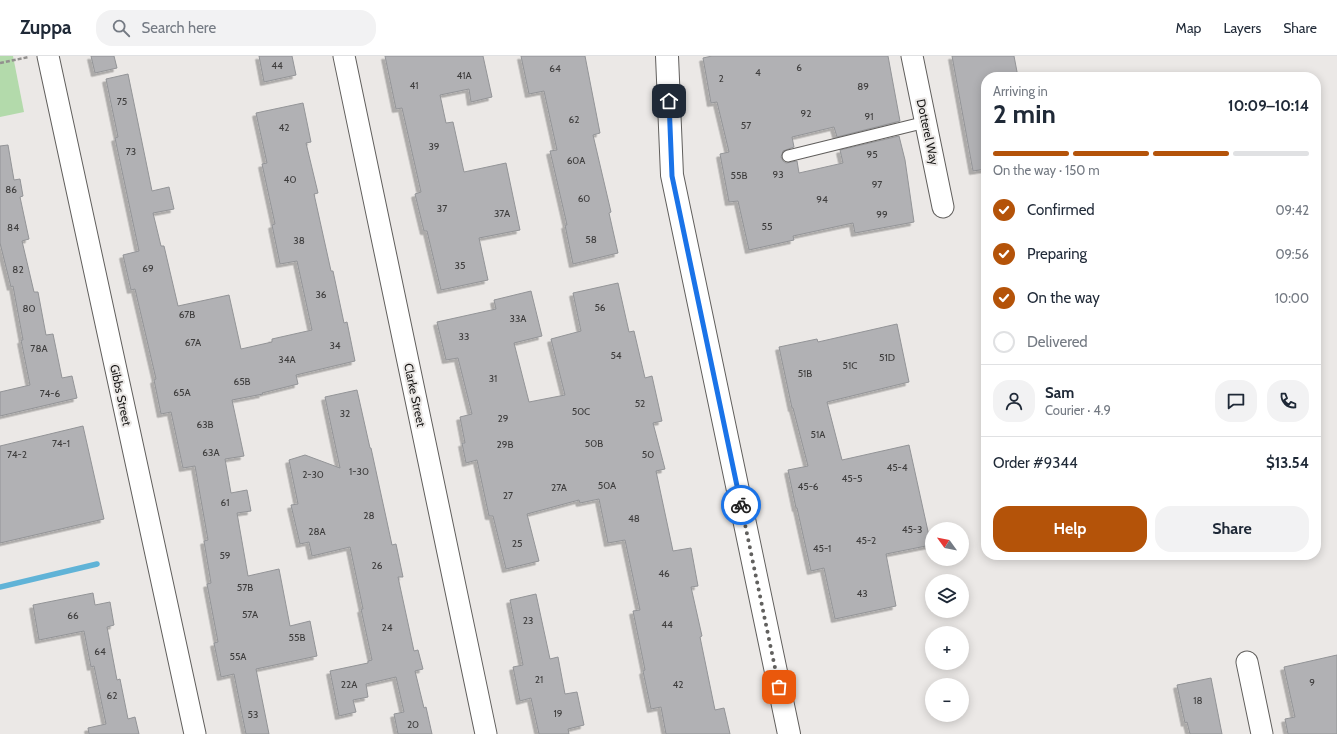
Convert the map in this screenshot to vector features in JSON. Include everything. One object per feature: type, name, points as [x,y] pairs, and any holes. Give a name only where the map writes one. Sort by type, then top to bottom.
[{"type":"street","name":"Gibbs Street","points":[[48,56],[195,734]]},
{"type":"street","name":"Clarke Street","points":[[344,56],[486,734]]},
{"type":"street","points":[[667,56],[672,176],[789,734]]},
{"type":"street","name":"Dotterel Way","points":[[912,56],[943,207]]},
{"type":"street","points":[[1247,662],[1262,734]]},
{"type":"lane","points":[[788,156],[926,122]]},
{"type":"path","points":[[0,63],[32,56]]},
{"type":"green space","points":[[0,56],[13,56],[24,112],[0,117]]},
{"type":"building","points":[[91,56],[114,56],[117,68],[95,73]]},
{"type":"building","points":[[259,56],[292,56],[296,75],[264,82]]},
{"type":"building","points":[[385,56],[483,56],[492,97],[471,102],[469,89],[440,95],[446,123],[453,122],[464,172],[506,163],[520,230],[479,238],[488,280],[441,290],[427,231],[424,231],[415,194],[421,192],[402,108],[396,109]]},
{"type":"building","points":[[521,56],[585,56],[600,133],[593,135],[611,212],[609,213],[618,253],[573,264],[565,225],[567,225],[550,151],[557,150],[544,91],[529,94]]},
{"type":"building","points":[[712,56],[888,56],[900,121],[837,137],[834,127],[792,137],[794,147],[783,151],[781,157],[786,163],[797,161],[799,173],[843,163],[840,150],[899,136],[905,160],[914,222],[855,233],[853,223],[793,236],[794,240],[749,250],[738,201],[729,202],[720,154],[729,152],[717,102],[711,103],[703,58]]},
{"type":"building","points":[[952,56],[1014,56],[1017,72],[981,72],[981,170],[973,171]]},
{"type":"building","points":[[128,74],[152,191],[169,187],[174,209],[153,213],[161,246],[164,246],[178,306],[229,295],[241,349],[272,342],[272,339],[312,330],[297,261],[280,264],[272,225],[275,224],[262,164],[267,163],[256,113],[303,103],[311,142],[306,143],[318,193],[314,194],[331,271],[333,271],[344,323],[347,322],[355,361],[296,375],[298,384],[262,393],[263,394],[232,400],[244,456],[225,459],[231,493],[247,490],[251,511],[237,513],[248,576],[279,569],[290,626],[310,621],[317,656],[256,669],[269,734],[246,734],[234,674],[221,677],[214,643],[218,642],[207,584],[211,583],[204,541],[208,540],[195,466],[183,468],[171,412],[161,414],[154,380],[156,379],[135,289],[131,290],[123,255],[139,251],[115,138],[118,137],[106,79]]},
{"type":"building","points":[[8,145],[14,180],[20,179],[23,196],[20,197],[29,239],[22,241],[34,292],[38,292],[46,335],[53,334],[62,378],[72,376],[77,398],[0,416],[0,392],[30,385],[21,340],[23,340],[13,286],[11,287],[0,243],[0,146]]},
{"type":"building","points":[[618,283],[629,332],[634,331],[645,378],[652,376],[662,421],[653,423],[665,469],[656,471],[673,551],[691,548],[698,586],[691,587],[702,636],[700,637],[715,710],[724,708],[730,734],[666,734],[661,707],[651,709],[633,611],[640,610],[625,540],[608,543],[599,499],[580,503],[579,500],[527,514],[539,561],[506,569],[493,516],[489,516],[477,460],[466,463],[462,443],[465,443],[460,417],[472,414],[458,358],[446,360],[437,322],[496,309],[494,300],[531,291],[542,336],[514,343],[529,402],[565,395],[551,339],[581,331],[573,293]]},
{"type":"building","points":[[897,324],[909,382],[827,402],[842,460],[909,445],[926,522],[925,546],[886,554],[896,606],[835,619],[824,568],[811,571],[788,470],[808,466],[792,408],[779,347],[817,339],[818,342]]},
{"type":"building","points":[[357,390],[392,545],[396,544],[403,577],[398,577],[414,651],[418,650],[423,669],[415,671],[424,708],[426,707],[432,734],[398,734],[394,714],[404,712],[396,677],[366,684],[368,697],[353,700],[356,712],[339,716],[330,671],[368,663],[368,661],[372,660],[350,547],[312,556],[309,542],[300,544],[291,505],[298,504],[289,460],[305,455],[340,468],[325,397]]},
{"type":"building","points":[[83,426],[104,519],[0,543],[0,446]]},
{"type":"building","points":[[93,593],[95,605],[110,602],[114,625],[107,627],[117,680],[120,679],[128,719],[135,717],[139,734],[89,734],[88,728],[106,724],[94,666],[91,667],[84,631],[39,640],[33,605]]},
{"type":"building","points":[[536,594],[550,659],[558,657],[565,694],[577,692],[584,725],[568,729],[569,734],[539,734],[531,698],[520,701],[513,667],[523,665],[510,600]]},
{"type":"building","points":[[1337,655],[1337,734],[1288,734],[1285,719],[1295,717],[1284,667]]},
{"type":"building","points":[[1211,678],[1222,734],[1190,734],[1187,722],[1185,723],[1177,685]]},
{"type":"waterway","points":[[0,587],[97,564]]},
{"type":"way so far","points":[[741,505],[779,687]]},
{"type":"route","points":[[669,101],[672,176],[741,505]]}]
